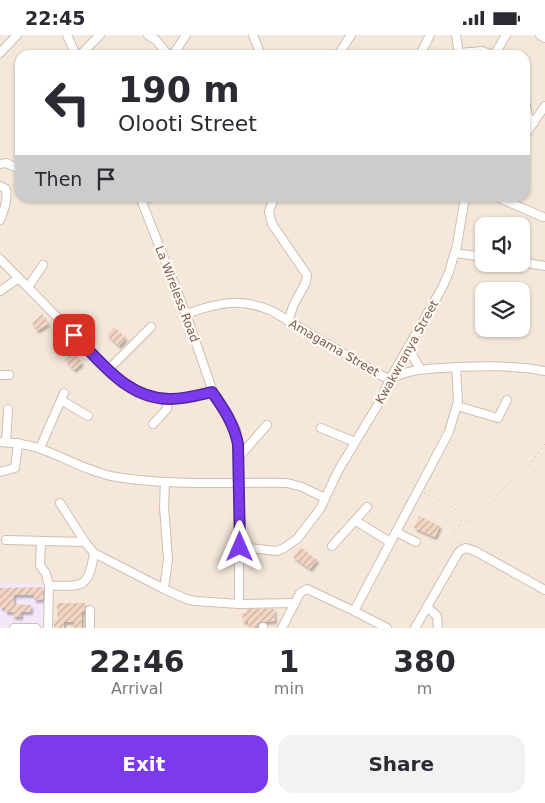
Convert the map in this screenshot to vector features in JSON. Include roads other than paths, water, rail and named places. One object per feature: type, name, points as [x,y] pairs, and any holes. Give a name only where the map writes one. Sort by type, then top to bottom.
[{"type":"street","points":[[0,53],[17,35]]},
{"type":"street","points":[[67,35],[74,50]]},
{"type":"street","points":[[85,50],[100,35]]},
{"type":"street","points":[[148,35],[156,40],[164,50]]},
{"type":"street","points":[[176,50],[186,35]]},
{"type":"street","points":[[253,35],[259,50]]},
{"type":"street","points":[[341,50],[350,35]]},
{"type":"street","points":[[422,50],[430,35]]},
{"type":"street","points":[[456,35],[458,50]]},
{"type":"street","points":[[497,50],[506,35]]},
{"type":"street","points":[[540,35],[545,38]]},
{"type":"street","points":[[530,128],[545,106]]},
{"type":"street","points":[[530,118],[545,123]]},
{"type":"street","points":[[0,164],[6,163],[15,167]]},
{"type":"street","points":[[0,186],[7,191],[5,206],[0,220]]},
{"type":"street","name":"La Wireless Road","points":[[142,202],[186,314],[212,392],[236,430],[239,483],[240,604]]},
{"type":"street","points":[[273,202],[270,212],[272,224],[307,275],[306,282],[294,304],[288,321]]},
{"type":"street","name":"Kwakwranya Street","points":[[240,547],[277,551],[284,548],[300,536],[320,509],[355,442],[380,401],[390,379],[450,272],[464,202]]},
{"type":"street","points":[[508,202],[543,217]]},
{"type":"street","points":[[455,253],[475,256]]},
{"type":"street","points":[[0,259],[122,383],[136,391],[157,398],[183,398],[212,392]]},
{"type":"street","points":[[530,263],[545,266]]},
{"type":"street","points":[[28,287],[43,265]]},
{"type":"street","points":[[0,291],[19,278]]},
{"type":"street","name":"Amagama Street","points":[[186,314],[219,304],[244,302],[259,306],[390,379],[399,374],[420,369],[456,367],[509,366],[545,371]]},
{"type":"street","points":[[108,369],[151,327]]},
{"type":"street","points":[[408,347],[420,369]]},
{"type":"street","points":[[354,611],[449,433],[457,406],[456,367]]},
{"type":"street","points":[[40,448],[63,396],[88,416]]},
{"type":"street","points":[[153,424],[166,409],[168,399]]},
{"type":"street","points":[[457,406],[498,418],[508,400]]},
{"type":"street","points":[[8,409],[3,442],[40,448],[93,470],[114,476],[165,482],[287,483],[325,499]]},
{"type":"street","points":[[238,458],[267,425]]},
{"type":"street","points":[[321,428],[355,442]]},
{"type":"street","points":[[0,472],[15,467],[18,443]]},
{"type":"street","points":[[164,589],[168,559],[164,507],[165,482]]},
{"type":"street","points":[[60,503],[94,553],[164,589],[195,601],[240,604],[295,603]]},
{"type":"street","points":[[332,546],[367,507]]},
{"type":"street","points":[[356,521],[390,542]]},
{"type":"street","points":[[396,532],[416,542]]},
{"type":"street","points":[[6,540],[85,542]]},
{"type":"street","points":[[41,542],[40,565],[46,574],[49,586],[48,628]]},
{"type":"street","points":[[415,628],[453,561],[461,550],[464,549],[475,551],[545,590]]},
{"type":"street","points":[[49,586],[79,585],[85,581],[90,575],[94,553]]},
{"type":"street","points":[[282,628],[300,593],[307,589],[387,628]]},
{"type":"street","points":[[427,607],[437,616],[438,627]]},
{"type":"street","points":[[90,610],[90,628]]},
{"type":"street","points":[[14,628],[36,628]]}]
